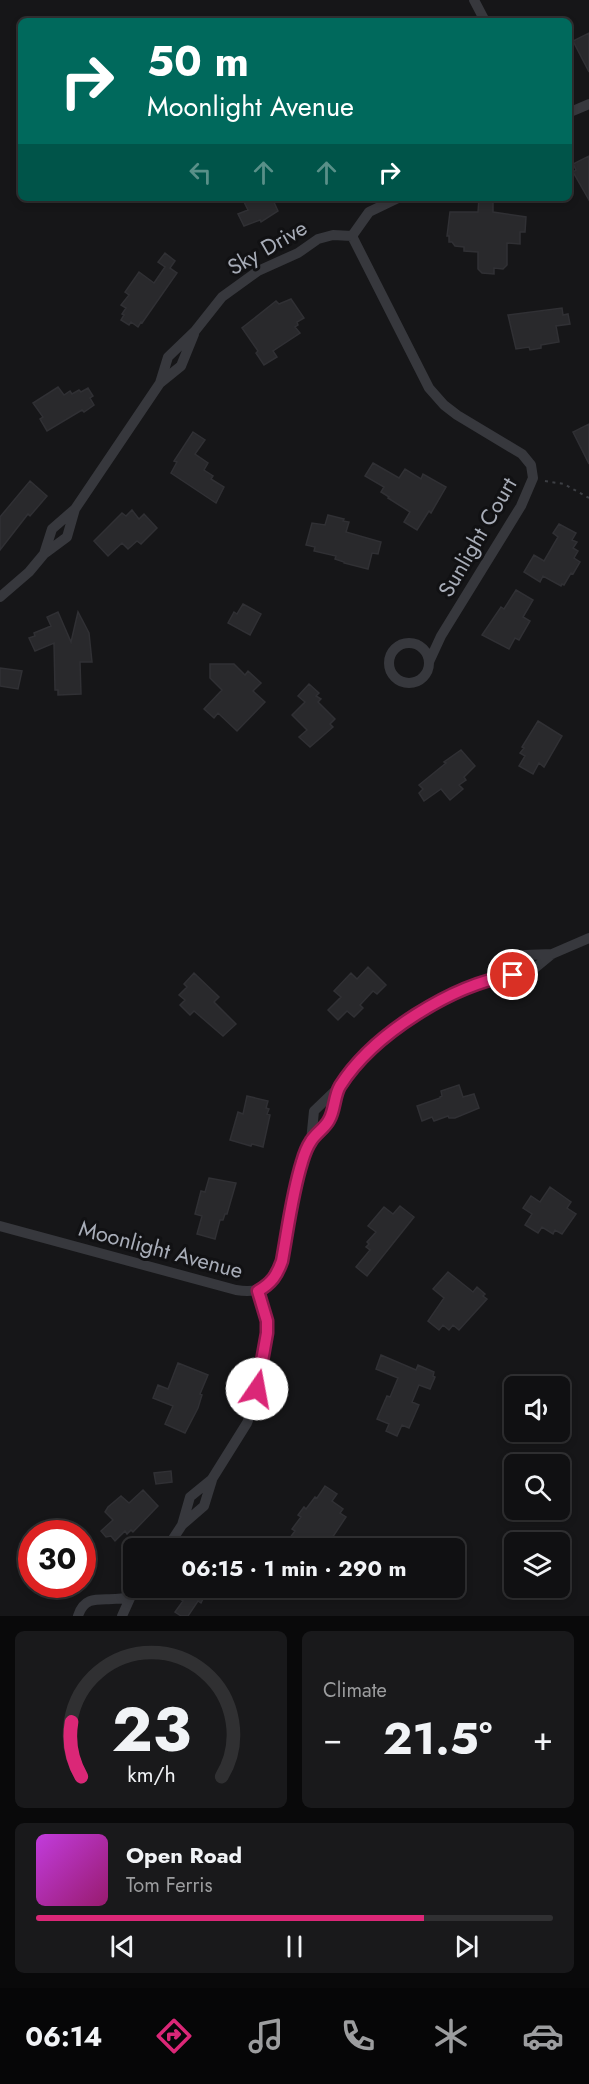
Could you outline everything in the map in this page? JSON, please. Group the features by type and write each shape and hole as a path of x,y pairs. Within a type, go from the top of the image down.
{"street":[{"path":"474,0 483,18"},
{"path":"572,111 589,104"},
{"path":"352,236 369,212 392,201"},
{"name":"Sky Drive","path":"44,554 52,529 75,509 160,383 168,357 195,331 222,297 258,271 298,254 318,239 333,235 352,236"},
{"name":"Sunlight Court","path":"352,236 429,388 444,405 457,415 522,454 531,465 533,478 521,506 441,636 427,646"},
{"name":"Sky Drive","path":"160,383 181,366 195,331"},
{"name":"Sky Drive","path":"0,597 30,572 44,554 66,537 75,509"},
{"path":"407,642 427,646 429,662 425,675 414,682 401,681 391,673 388,660 395,648 407,642"},
{"name":"Moonlight Avenue","path":"311,1141 314,1111 383,1039 405,1022 457,992 497,977 529,973 552,954 589,938"},
{"name":"Moonlight Avenue","path":"497,977 525,955 552,954"},
{"name":"Moonlight Avenue","path":"0,1226 236,1290 258,1291 277,1276 302,1161 311,1141 330,1120 339,1087"},
{"path":"182,1525 190,1497 212,1479 235,1445 255,1402 267,1333 267,1321 258,1291"},
{"path":"174,1538 182,1525 204,1506 212,1479"},
{"path":"78,1616 82,1607 93,1599 120,1601 127,1598"},
{"path":"122,1616 130,1598"}],"path":[{"path":"533,478 564,484 589,498"}],"building":[{"path":"589,33 589,72 573,41"},
{"path":"589,156 589,200 573,172 576,170 573,164"},
{"path":"244,201 273,201 278,211 261,222 260,220 244,226 238,214 248,210"},
{"path":"479,201 493,201 493,212 526,217 525,232 520,232 520,244 507,243 507,265 503,269 494,268 494,274 482,273 478,269 478,252 464,251 464,247 455,246 449,242 449,236 447,236 450,212 478,212"},
{"path":"165,253 175,261 170,268 177,273 142,323 138,327 131,322 129,325 121,320 126,308 121,305 129,295 125,292 139,272 154,283 165,267 158,262"},
{"path":"291,299 304,318 297,322 298,325 295,327 300,333 273,351 277,357 264,365 256,353 258,351 242,328 276,301 279,304"},
{"path":"562,308 563,315 568,314 570,324 556,326 559,342 541,345 541,348 530,350 529,347 516,349 508,315"},
{"path":"58,387 64,395 70,391 72,394 88,388 93,396 90,398 94,405 47,431 40,419 43,417 33,403"},
{"path":"589,424 589,464 573,432"},
{"path":"193,432 205,440 195,454 208,463 204,470 213,476 211,479 224,487 216,503 171,473 177,462 174,461"},
{"path":"373,463 399,478 405,469 421,479 423,474 446,487 431,513 429,511 417,530 404,522 410,512 381,492 384,487 365,476"},
{"path":"30,481 47,496 30,516 28,514 0,550 0,517"},
{"path":"132,510 139,519 144,514 157,528 141,544 137,541 128,549 122,543 108,556 94,541 122,513 126,516"},
{"path":"328,515 349,522 346,532 381,542 378,554 372,553 368,569 344,563 335,559 336,556 314,551 315,547 306,545 312,523 325,525"},
{"path":"559,524 576,533 572,540 577,542 573,548 578,551 574,558 580,562 573,574 571,573 561,586 543,576 540,582 524,572 534,555 544,561 558,537 553,533"},
{"path":"516,590 533,600 523,617 530,621 519,640 515,638 509,649 482,635 501,607 504,609"},
{"path":"243,604 261,614 250,635 228,623 234,612 237,614"},
{"path":"58,612 71,642 78,612 89,633 92,662 80,662 81,694 58,695 58,690 55,690 54,643 35,651 29,638 35,636 34,633 51,626 47,617"},
{"path":"210,664 234,664 245,675 248,671 261,683 253,691 265,702 237,731 218,713 214,718 204,709 222,690 210,678"},
{"path":"0,668 22,671 18,689 0,686"},
{"path":"309,684 319,693 316,696 321,699 318,702 335,719 330,724 333,727 310,747 299,737 307,730 292,715 305,702 298,696"},
{"path":"538,721 562,736 544,767 539,763 533,774 519,766 525,756 520,753"},
{"path":"461,750 475,766 464,777 466,780 459,785 463,789 450,800 441,789 424,801 419,793 423,789 419,785"},
{"path":"368,967 386,985 377,994 373,991 360,1005 363,1008 354,1017 347,1011 338,1020 328,1010 341,997 334,991 351,973 357,979"},
{"path":"194,973 219,997 214,1002 236,1024 223,1036 194,1011 190,1015 180,1005 185,1000 179,995 187,987 184,984"},
{"path":"459,1085 463,1097 474,1094 479,1108 455,1118 448,1116 434,1121 432,1117 422,1121 417,1106 440,1098 441,1091"},
{"path":"247,1096 268,1101 266,1108 269,1109 267,1114 270,1115 263,1147 230,1140 238,1112 243,1114"},
{"path":"209,1178 236,1183 227,1214 223,1220 220,1220 215,1239 197,1234 202,1216 195,1214 201,1191 205,1192"},
{"path":"550,1187 571,1202 567,1208 576,1214 562,1234 555,1230 553,1234 542,1227 538,1233 525,1225 532,1214 523,1208 531,1196 540,1202"},
{"path":"400,1206 414,1217 367,1276 356,1267 370,1250 366,1247 369,1244 367,1242 376,1232 368,1226 384,1207 393,1214"},
{"path":"448,1272 473,1292 477,1287 487,1299 459,1330 453,1325 449,1330 443,1325 439,1330 428,1321 444,1298 433,1289"},
{"path":"381,1355 416,1370 418,1365 434,1372 435,1377 430,1389 419,1385 412,1402 419,1405 409,1428 402,1425 397,1436 386,1431 389,1424 377,1419 398,1378 376,1369"},
{"path":"178,1363 208,1375 200,1394 202,1395 198,1408 185,1433 165,1424 173,1406 153,1398 158,1385 168,1389"},
{"path":"171,1471 172,1482 156,1484 154,1473"},
{"path":"325,1486 337,1494 332,1501 343,1509 340,1513 346,1517 332,1538 290,1538 295,1531 292,1529 301,1517 298,1515 315,1497 317,1498"},
{"path":"143,1490 158,1506 133,1532 131,1530 127,1534 125,1531 115,1541 111,1536 106,1537 101,1531 113,1520 105,1512 108,1507 121,1496 129,1503"},
{"path":"204,1598 201,1603 198,1601 188,1616 181,1616 175,1612 183,1601 180,1599"}],"route":[{"path":"257,1389 267,1333 267,1321 258,1291 277,1276 302,1161 311,1141 330,1120 339,1087 383,1039 405,1022 457,992 497,977 513,975"}]}
